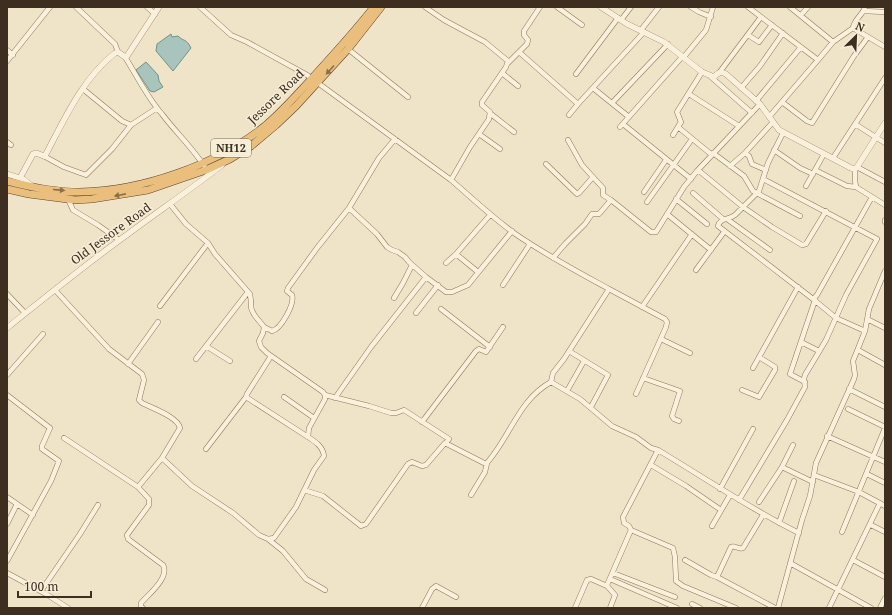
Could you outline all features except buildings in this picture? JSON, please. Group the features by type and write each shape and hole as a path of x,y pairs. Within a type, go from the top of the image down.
{"highway":[{"name":"Jessore Road","path":"208,172 254,144 296,106 374,7"},
{"name":"Jessore Road","path":"7,181 61,191 95,191 157,184 202,163 248,138 266,125 348,49 381,7"},
{"name":"NH12","path":"7,189 29,194 75,200 106,198 208,172"}],"street":[{"path":"7,61 50,7"},
{"path":"76,7 115,44 118,52 126,57 147,94 196,154 208,172"},
{"path":"147,7 155,14"},
{"path":"126,57 132,51 159,7"},
{"path":"200,7 231,35 288,64 315,81 451,180 490,215 530,244 666,321 666,327 636,394"},
{"path":"425,7 444,20 485,42 507,60 508,64"},
{"path":"514,132 491,114 482,105 482,102 508,64 528,42 524,35 524,31 540,7"},
{"path":"557,7 582,25"},
{"path":"601,7 619,19 668,44 683,58 711,77 752,113"},
{"path":"576,74 619,19 631,7"},
{"path":"569,115 642,31 659,7"},
{"path":"691,7 711,17"},
{"path":"691,179 622,126 706,30 713,7"},
{"path":"748,7 818,60"},
{"path":"790,7 833,42"},
{"path":"801,15 808,7"},
{"path":"769,117 833,42 853,28 854,23 864,9 885,11"},
{"path":"711,77 714,77 719,73 761,17"},
{"path":"748,35 759,42 772,25"},
{"path":"853,28 885,47"},
{"path":"741,88 783,33"},
{"path":"782,102 807,121 812,123 854,56 868,37"},
{"path":"612,103 668,44"},
{"path":"568,140 582,165 603,188 603,195 652,232 656,232 676,199 698,170 752,113 758,103 802,47"},
{"path":"348,49 408,97"},
{"path":"7,50 13,55"},
{"path":"42,156 46,154 62,123 95,71 118,52"},
{"path":"519,52 578,104"},
{"path":"673,135 681,122 677,112 702,72"},
{"path":"502,73 518,86"},
{"path":"719,73 726,74 758,103 783,133 885,182"},
{"path":"833,158 885,78"},
{"path":"593,88 629,117"},
{"path":"83,89 122,121 131,125"},
{"path":"689,94 739,126"},
{"path":"20,178 33,154 36,153 64,167 86,175 112,149 131,125 157,108"},
{"path":"451,180 491,114"},
{"path":"730,166 745,153 773,122"},
{"path":"856,187 854,180 856,168 885,123"},
{"path":"855,124 885,143"},
{"path":"678,127 692,139 744,176 753,191 800,216"},
{"path":"783,133 774,150 758,193 732,217 725,219 719,223 718,226 814,299 836,318 865,332"},
{"path":"479,134 500,149"},
{"path":"170,204 186,224 208,243 214,254 248,292 252,302 251,308 255,316 264,327 272,331 278,328 293,303 292,295 287,290 288,288 316,248 349,208 379,158 395,139"},
{"path":"647,202 692,139"},
{"path":"774,150 786,160 847,186 856,187 885,205"},
{"path":"745,153 752,164 766,170"},
{"path":"806,186 824,154"},
{"path":"644,192 666,160"},
{"path":"546,164 577,194 593,177"},
{"path":"698,170 743,207 772,227 804,245 826,211"},
{"name":"Old Jessore Road","path":"7,328 119,240 170,204 208,172"},
{"path":"7,174 20,178 33,187"},
{"path":"739,500 805,387 805,374 819,351 846,295 877,239 763,178"},
{"path":"693,193 725,219 770,250"},
{"path":"805,382 790,374 814,299 872,197"},
{"path":"68,199 73,210 119,240"},
{"path":"676,199 707,224"},
{"path":"553,258 585,224 592,214 599,214 611,200"},
{"path":"349,208 377,234 387,246 405,257 426,277 446,292 452,292 468,285 512,231"},
{"path":"667,214 711,250"},
{"path":"446,263 456,254 490,215"},
{"path":"696,270 724,232"},
{"path":"642,307 692,234"},
{"path":"160,306 208,243"},
{"path":"503,285 530,244"},
{"path":"456,254 478,272"},
{"path":"394,298 412,265"},
{"path":"685,560 776,608 799,533 813,482 816,463 854,379 855,375 852,362 865,332 872,301 885,271"},
{"path":"335,398 371,347 426,277"},
{"path":"416,313 438,285"},
{"path":"753,368 798,287"},
{"path":"551,382 553,373 569,351 608,289"},
{"path":"55,290 109,349 142,374 144,380 139,400 172,418 179,425 180,428 162,458 138,487"},
{"path":"196,359 248,292"},
{"path":"7,294 25,314"},
{"path":"441,310 490,346"},
{"path":"867,319 885,328"},
{"path":"128,364 158,322"},
{"path":"264,327 259,344 270,356 323,392 325,395 391,413 404,410 449,439 426,465 422,466 412,462 408,464 364,526 359,525 323,496 304,490"},
{"path":"422,422 476,351 479,349 484,352 503,327"},
{"path":"7,375 43,334"},
{"path":"661,338 690,353"},
{"path":"801,342 819,351"},
{"path":"206,346 230,362"},
{"path":"858,350 885,364"},
{"path":"569,351 608,375 591,407"},
{"path":"206,449 246,397 270,356"},
{"path":"742,390 759,397 775,370 775,367 759,357"},
{"path":"567,391 584,361"},
{"path":"643,378 680,391 672,416 678,421"},
{"path":"551,382 591,407 612,426 636,437 651,448 658,450 687,467 730,495 799,533"},
{"path":"471,495 485,472 487,463 527,402 542,386 551,382"},
{"path":"849,389 885,407"},
{"path":"7,395 50,428 42,449 59,461 51,481 7,561"},
{"path":"308,437 309,428 325,399 325,395"},
{"path":"246,397 316,441 323,450 324,456 314,470 296,507 274,538 268,540"},
{"path":"284,397 314,418"},
{"path":"842,532 885,428 848,409"},
{"path":"720,489 753,429"},
{"path":"827,436 885,462"},
{"path":"64,438 138,487 149,499 149,505 129,532 128,539 163,565 165,570 163,578 141,603 143,608"},
{"path":"446,443 482,463 487,463"},
{"path":"759,502 782,467 793,445"},
{"path":"658,450 623,517 624,522 629,526 630,530 673,548 676,581 683,586 736,608"},
{"path":"162,458 192,486 233,513 283,551 306,579 325,590"},
{"path":"651,465 686,486 721,510"},
{"path":"782,467 813,482"},
{"path":"867,474 885,483"},
{"path":"814,475 859,492 883,504 829,608"},
{"path":"779,523 794,482"},
{"path":"712,526 730,495"},
{"path":"7,497 33,515"},
{"path":"7,524 17,504"},
{"path":"41,591 98,505"},
{"path":"717,577 732,546 740,549 743,548 763,514"},
{"path":"871,525 885,532"},
{"path":"607,586 630,530"},
{"path":"853,560 885,577"},
{"path":"790,563 871,608"},
{"path":"7,573 41,591 68,608"},
{"path":"613,573 675,597"},
{"path":"575,608 587,580 591,579 607,586 615,595 610,608"},
{"path":"610,579 677,608"},
{"path":"422,608 432,589 436,586 456,597"},
{"path":"880,608 885,598"},
{"path":"692,604 700,608"}],"water":[{"path":"171,34 172,37 178,36 186,41 191,48 173,71 156,51 157,44"},
{"path":"146,62 158,75 159,81 163,87 154,92 150,91 136,70"}]}
